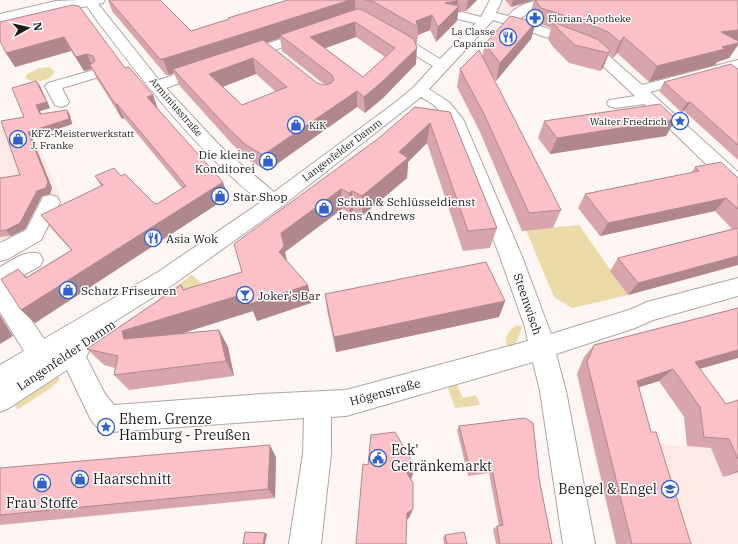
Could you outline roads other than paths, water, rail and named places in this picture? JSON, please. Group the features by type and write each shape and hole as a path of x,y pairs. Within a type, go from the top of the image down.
{"street":[{"name":"Langenfelder Damm","path":"0,399 69,347 126,313 166,278 274,202 442,65 464,44 486,18 496,0"},
{"path":"512,20 516,14 542,0"},
{"path":"0,18 56,5 85,2"},
{"path":"0,26 60,12 85,2"},
{"name":"Arminiusstraße","path":"85,2 117,37 156,86 192,127 252,186 274,202"},
{"path":"462,16 512,20 597,52 738,183"},
{"path":"377,27 430,60 442,65"},
{"path":"232,60 273,52 320,30"},
{"path":"102,41 117,37"},
{"path":"119,66 136,61"},
{"path":"614,96 640,92 737,64"},
{"path":"156,86 218,65"},
{"path":"61,102 53,86 94,74"},
{"name":"Steenwisch","path":"402,98 432,97 443,104 455,119 512,258 531,308 543,348 553,392 579,544"},
{"path":"0,253 34,235 50,202"},
{"path":"0,278 32,260"},
{"name":"Högenstraße","path":"69,347 98,407 106,417 123,419 262,407 317,405 359,400 543,348 634,318 647,312 738,287"},
{"path":"0,293 41,354"},
{"name":"Langenfelder Damm","path":"0,379 41,354 69,347"},
{"path":"305,544 317,454 317,405"}],"place":[{"name":"Florian-Apotheke","path":"535,18"},
{"name":"La Classe Capanna","path":"508,37"},
{"name":"Walter Friedrich","path":"680,121"},
{"name":"KiK","path":"296,125"},
{"name":"KFZ-Meisterwerkstatt J. Franke","path":"18,139"},
{"name":"Die kleine Konditorei","path":"268,161"},
{"name":"Star Shop","path":"220,196"},
{"name":"Schuh & Schlüsseldienst Jens Andrews","path":"324,208"},
{"name":"Asia Wok","path":"153,238"},
{"name":"Schatz Friseuren","path":"68,290"},
{"name":"Joker's Bar","path":"245,295"},
{"name":"Ehem. Grenze Hamburg - Preußen","path":"106,427"},
{"name":"Eck' Getränkemarkt","path":"378,458"},
{"name":"Haarschnitt","path":"80,479"},
{"name":"Frau Stoffe","path":"42,483"},
{"name":"Bengel & Engel","path":"670,489"}]}
